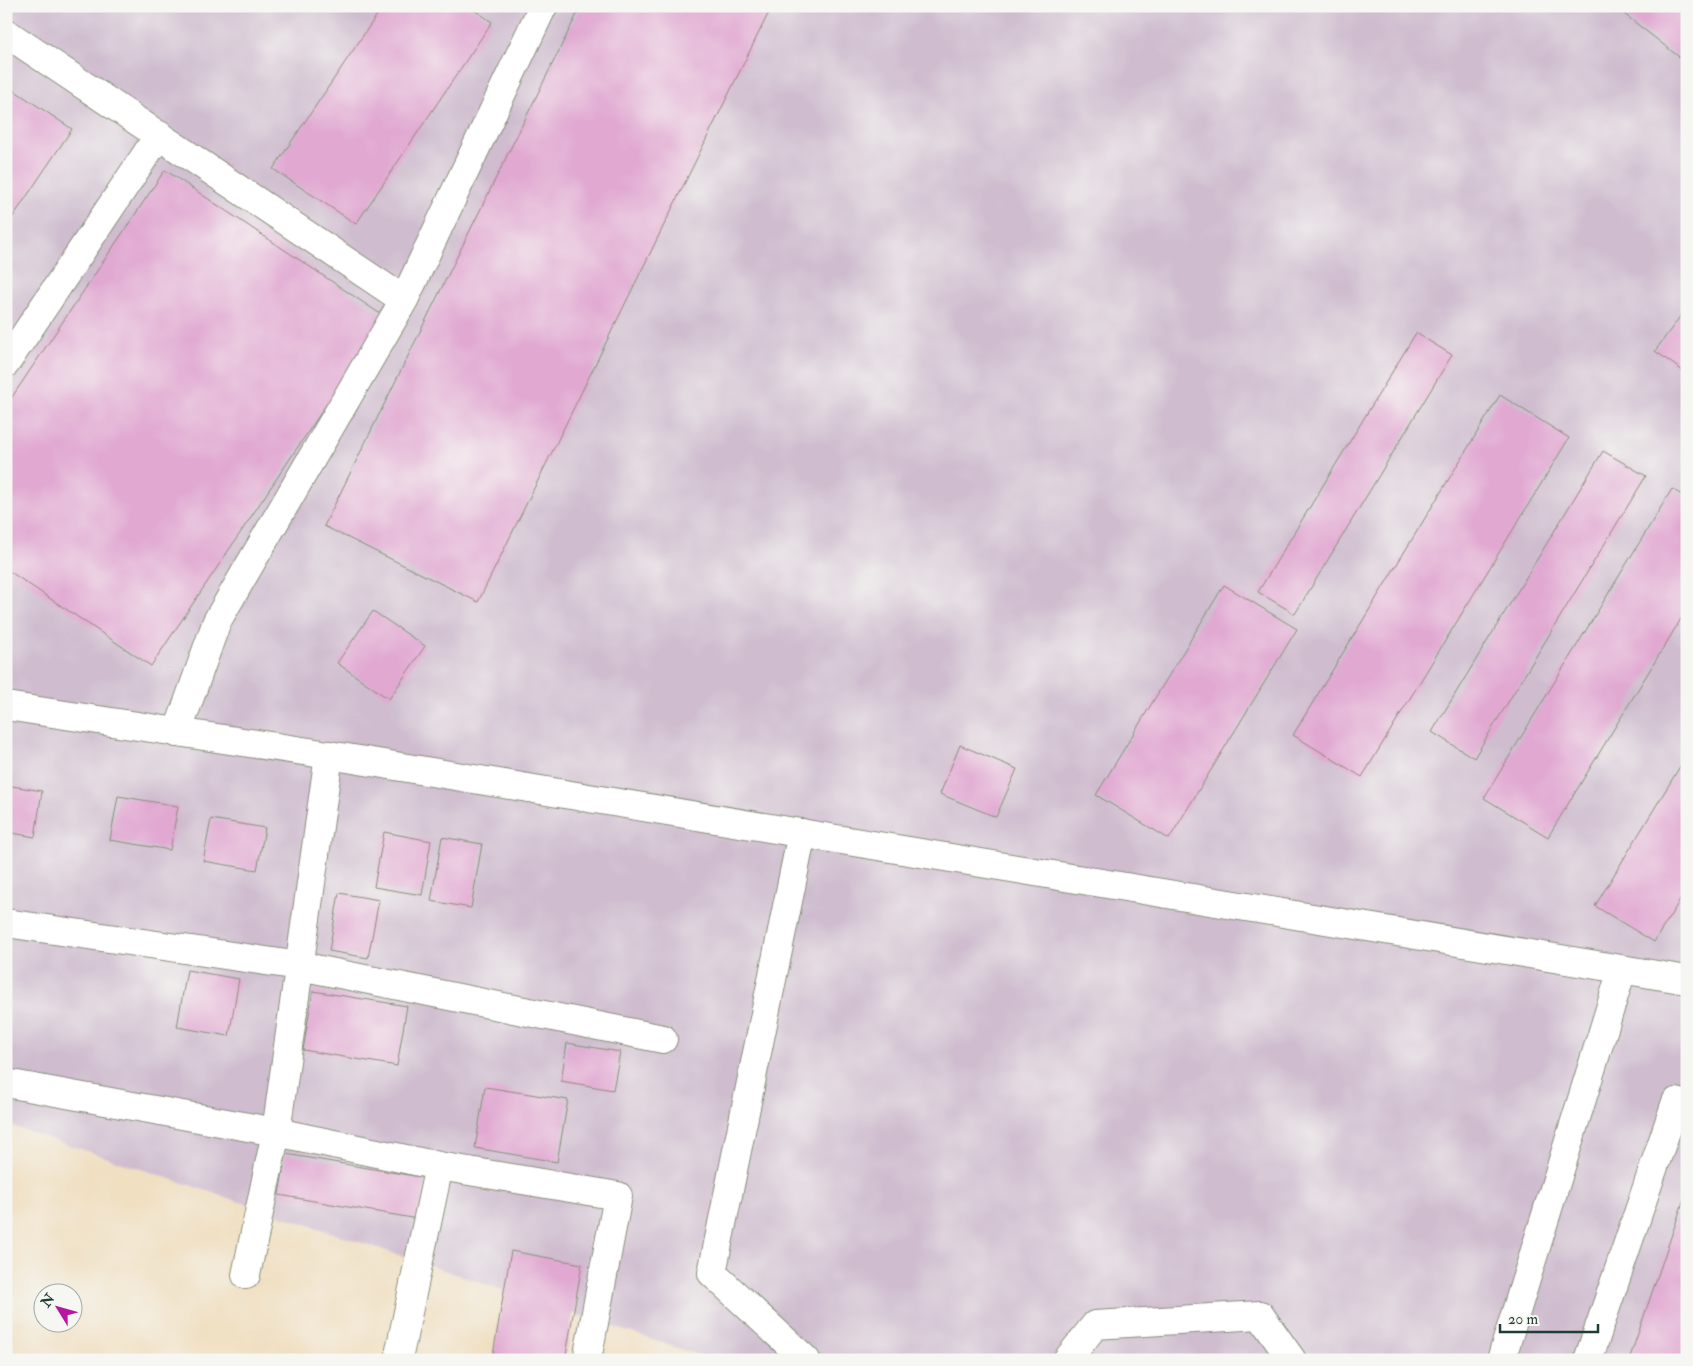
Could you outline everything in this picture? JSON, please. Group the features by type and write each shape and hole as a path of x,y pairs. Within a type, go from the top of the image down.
{"street":[{"path":"178,733 217,621 404,300 543,6"},
{"path":"6,33 404,300"},
{"path":"6,363 159,135"},
{"path":"6,706 329,755 1687,980"},
{"path":"246,1275 276,1132 329,755"},
{"path":"802,833 712,1273 806,1360"},
{"path":"6,923 300,966 663,1039"},
{"path":"1501,1360 1622,970"},
{"path":"6,1082 276,1132 439,1166 618,1196 587,1360"},
{"path":"1588,1360 1676,1102 1687,1105"},
{"path":"400,1350 439,1166"},
{"path":"1066,1360 1095,1324 1260,1315 1292,1360"}],"shaded area":[{"path":"6,6 1687,6 1687,1360 713,1360 6,1124"}],"building":[{"path":"383,6 468,6 492,22 356,224 273,169"},
{"path":"581,6 772,6 478,602 324,526"},
{"path":"1614,6 1687,6 1687,63"},
{"path":"6,85 72,129 6,227"},
{"path":"165,170 385,317 151,666 6,569 6,406"},
{"path":"1687,307 1687,374 1655,351"},
{"path":"1416,333 1452,355 1295,614 1258,592"},
{"path":"1500,395 1569,438 1362,777 1293,735"},
{"path":"1603,451 1646,476 1474,758 1432,732"},
{"path":"1672,489 1687,498 1687,609 1548,837 1484,798"},
{"path":"1224,585 1297,629 1169,839 1096,795"},
{"path":"373,611 425,646 389,699 337,663"},
{"path":"960,745 1017,769 996,817 940,794"},
{"path":"1687,755 1687,889 1654,942 1595,906"},
{"path":"6,785 42,791 35,837 6,832"},
{"path":"118,796 178,806 170,850 110,840"},
{"path":"211,819 265,828 257,870 203,861"},
{"path":"384,832 431,841 422,895 374,887"},
{"path":"442,837 482,844 471,908 431,901"},
{"path":"339,893 379,900 368,958 329,951"},
{"path":"187,970 239,979 229,1036 177,1027"},
{"path":"313,991 407,1006 397,1066 303,1050"},
{"path":"567,1043 620,1052 613,1090 561,1081"},
{"path":"485,1087 568,1100 557,1162 475,1148"},
{"path":"286,1154 426,1178 418,1219 279,1195"},
{"path":"1686,1193 1687,1360 1629,1360"},
{"path":"511,1251 582,1264 565,1360 492,1360"}]}
